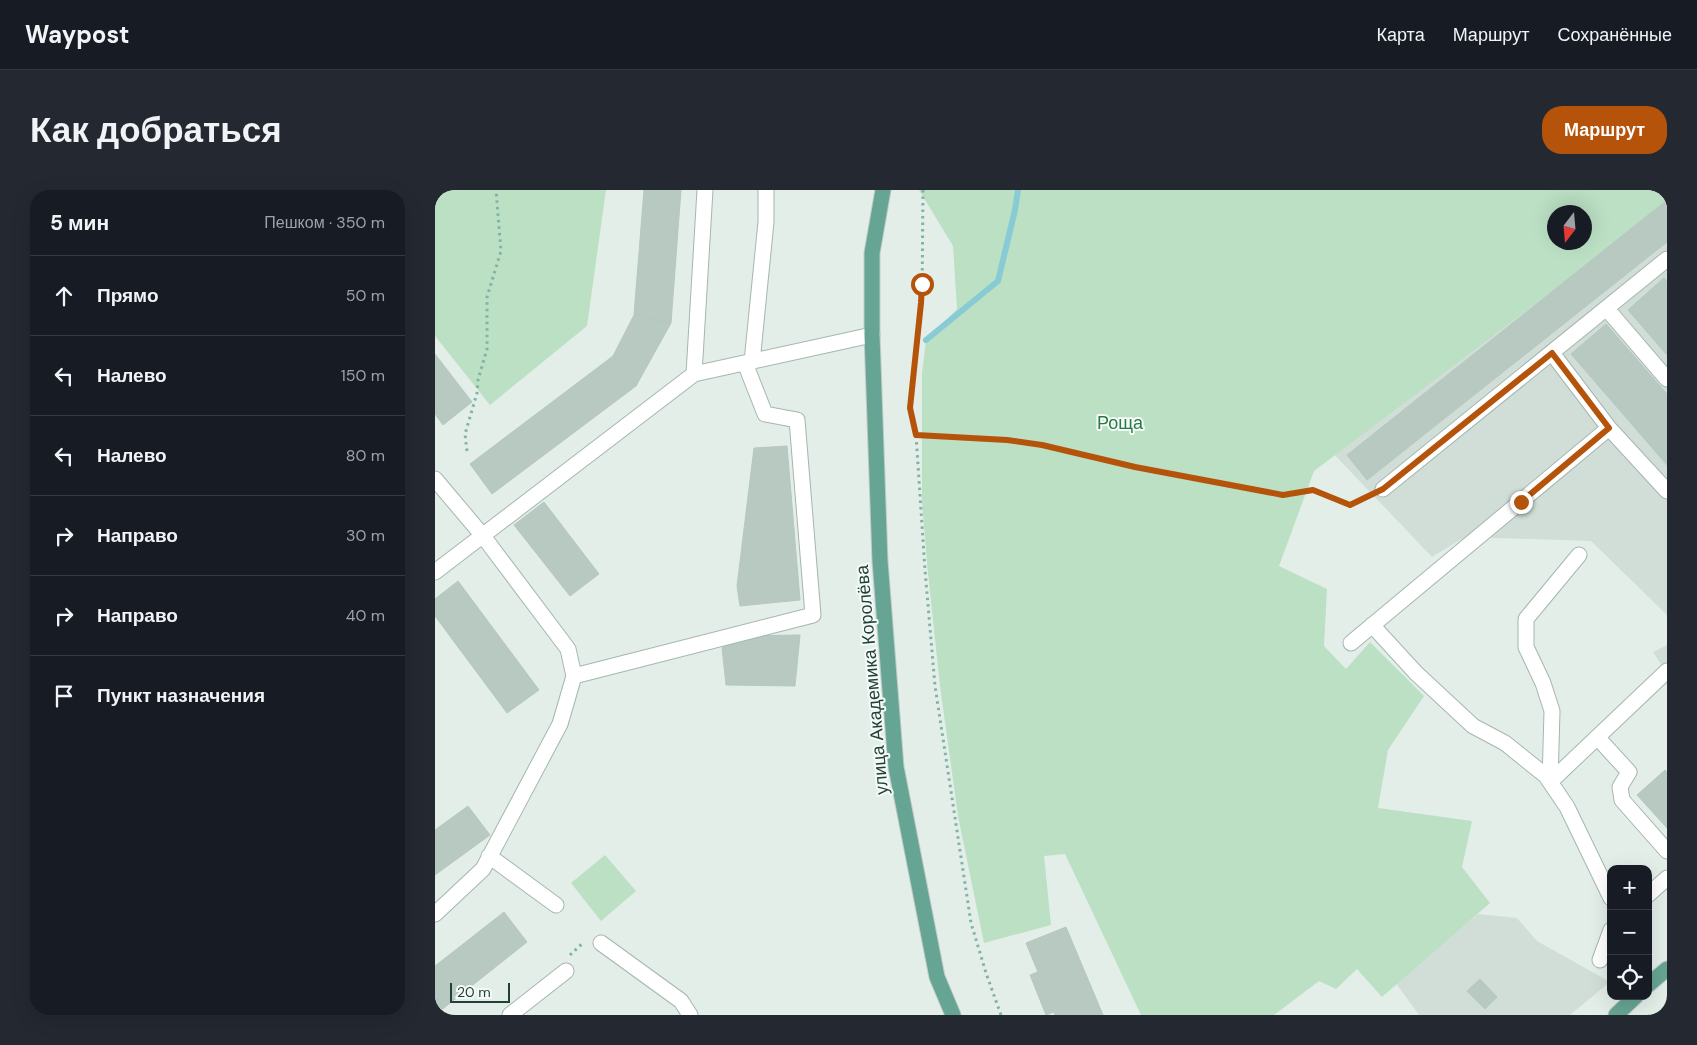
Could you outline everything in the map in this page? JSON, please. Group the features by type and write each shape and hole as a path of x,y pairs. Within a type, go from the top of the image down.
{"main road":[{"name":"улица Академика Королёва","path":"883,190 872,253 872,335 880,561 896,767 937,977 953,1015"},
{"path":"1652,982 1667,969"},
{"path":"1616,1015 1631,1000"}],"street":[{"path":"694,374 705,190"},
{"path":"574,676 813,615 797,420 765,414 749,362 765,222 766,190"},
{"path":"1383,489 1667,259"},
{"path":"1607,309 1667,380"},
{"path":"435,572 694,374 872,335"},
{"path":"1552,353 1609,428 1667,491"},
{"path":"1351,643 1609,428"},
{"path":"435,479 483,536 568,649 574,676 560,724 483,869 435,914"},
{"path":"1550,782 1551,711 1543,683 1526,647 1526,619 1579,555"},
{"path":"1372,626 1416,673 1473,726 1505,743 1546,776 1567,807 1607,890"},
{"path":"1550,782 1667,670"},
{"path":"1597,737 1629,772 1620,787 1622,800 1667,851"},
{"path":"489,856 556,905"},
{"path":"1652,891 1667,878"},
{"path":"1600,960 1607,941"},
{"path":"601,943 681,1001 690,1015"},
{"path":"510,1015 567,971"}],"path":[{"path":"467,451 465,434 487,349 487,298 501,251 496,190"},
{"path":"923,190 921,303 910,408 916,435 935,686 971,922 1001,1015"},
{"path":"916,435 1007,440 1042,445 1135,467 1283,495 1313,490 1350,505 1383,489"}],"shaded area":[{"path":"1667,193 1667,615 1591,541 1465,537 1432,557 1328,448"},
{"path":"1667,645 1667,673 1653,652"},
{"path":"1478,914 1517,918 1537,941 1607,980 1607,984 1570,1015 1419,1015 1395,982"}],"green space":[{"path":"435,190 606,190 587,326 490,405 435,336"},
{"name":"Роща","path":"919,190 1667,190 1667,200 1559,286 1314,471 1279,566 1327,589 1324,646 1346,669 1370,642 1424,696 1388,750 1378,808 1472,821 1462,867 1490,903 1382,997 1357,969 1336,989 1319,981 1274,1015 1141,1015 1065,854 1044,856 1051,925 984,943 958,816 940,686 922,501 922,373 926,341 957,309 953,246"},
{"path":"605,855 636,891 601,921 571,883"}],"building":[{"path":"644,190 681,190 671,323 634,315"},
{"path":"1667,200 1667,242 1367,480 1347,455"},
{"path":"1664,278 1667,282 1667,355 1628,310"},
{"path":"634,315 671,323 636,386 613,356"},
{"path":"1606,324 1667,394 1667,465 1571,354"},
{"path":"435,354 472,402 443,425 435,414"},
{"path":"613,356 636,386 492,494 470,464"},
{"path":"787,446 800,600 740,606 737,586 754,448"},
{"path":"544,502 599,574 570,596 514,525"},
{"path":"458,581 539,690 507,713 435,616 435,599"},
{"path":"800,635 795,686 726,685 722,648 736,636"},
{"path":"1665,770 1667,772 1667,828 1637,795"},
{"path":"468,806 490,835 435,875 435,830"},
{"path":"504,912 527,942 435,1015 435,966"},
{"path":"1066,927 1103,1015 1055,1015 1054,1012 1046,1015 1030,975 1038,972 1026,943"},
{"path":"1480,979 1497,997 1485,1009 1467,991"}],"waterway":[{"path":"926,340 998,281 1018,190"}],"route":[{"path":"922,284 910,408 916,435 1007,440 1042,445 1135,467 1283,495 1313,490 1350,505 1383,489 1552,353 1609,428 1521,502"}]}
